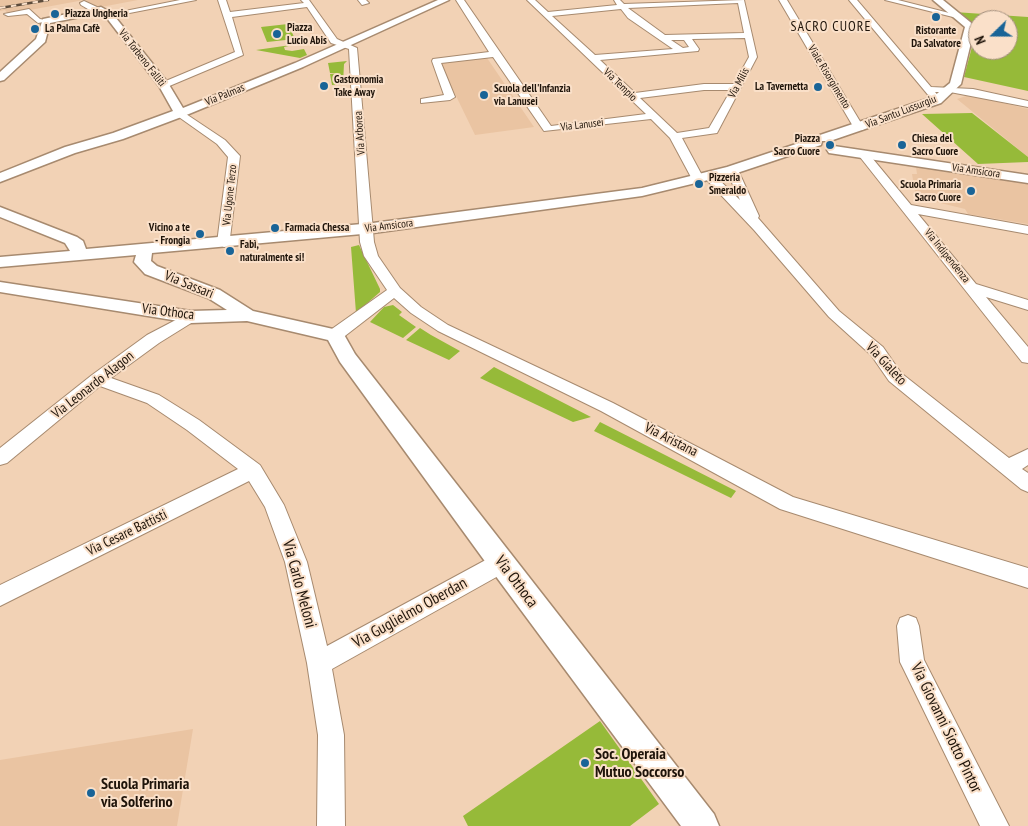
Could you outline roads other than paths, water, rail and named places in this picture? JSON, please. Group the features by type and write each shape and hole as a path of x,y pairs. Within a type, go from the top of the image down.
{"street":[{"path":"109,16 192,0"},
{"path":"164,85 240,54 222,0"},
{"path":"264,0 269,10"},
{"name":"Via Palmas","path":"0,178 70,150 118,136 180,113 299,65 342,44 445,0"},
{"name":"Via Lanusei","path":"460,0 494,54 548,129 653,116"},
{"name":"Via Tempio","path":"531,0 675,136 703,177"},
{"name":"Viale Risorgimento","path":"783,0 859,128"},
{"path":"853,0 937,100"},
{"path":"889,0 957,16"},
{"name":"Via Santu Lussurgiu","path":"831,145 859,128 937,100 955,84 970,26 937,0"},
{"path":"546,14 620,4 707,1"},
{"name":"Via Milis","path":"675,136 713,131 753,57 741,1 707,1"},
{"path":"84,3 96,10"},
{"path":"227,15 307,3"},
{"name":"Via Arborea","path":"307,3 327,34 335,42 353,48 366,215 365,229"},
{"path":"620,4 680,50"},
{"path":"8,14 29,11 34,19 46,21 96,10"},
{"name":"Via Torbeno Falliti","path":"96,10 109,16 164,85 180,113"},
{"path":"0,78 41,40 46,21"},
{"path":"663,38 747,35"},
{"path":"592,58 696,49 686,37"},
{"path":"424,101 450,97 436,61 494,54"},
{"path":"704,87 730,101"},
{"path":"632,96 704,87 738,87"},
{"path":"929,90 950,89 1028,104"},
{"name":"Via Ugone Terzo","path":"180,113 221,142 234,156 224,243"},
{"name":"Via Amsicora","path":"0,262 224,243 464,218 642,192 732,170 788,152 831,145 864,155 1028,179"},
{"name":"Via Indipendenza","path":"864,155 1028,358"},
{"name":"Via Gialeto","path":"732,170 759,227"},
{"name":"Via Gialeto","path":"703,177 759,227 834,314 877,351 895,377 1028,484"},
{"path":"908,208 1028,230"},
{"path":"0,212 23,223 71,240 77,244 80,256"},
{"name":"Via Aristana","path":"365,229 371,256 395,291 416,310 443,328 615,412 787,503 1028,578"},
{"name":"Via Sassari","path":"145,250 142,262 151,270 214,294 247,315"},
{"name":"Via Othoca","path":"0,287 191,317 247,315 335,335 347,356 501,563 702,826"},
{"path":"971,287 1028,305"},
{"path":"335,335 395,291"},
{"name":"Via Leonardo Alagon","path":"0,458 98,379 153,340 191,317"},
{"name":"Via Carlo Meloni","path":"98,379 153,400 193,425 253,470 274,505 296,562 319,663 331,735 331,826"},
{"path":"1008,468 1028,456"},
{"name":"Via Cesare Battisti","path":"0,596 253,470"},
{"name":"Via Guglielmo Oberdan","path":"319,663 501,563"},
{"name":"Via Giovanni Siotto Pintor","path":"908,626 912,662 995,826"}],"railway":[{"path":"0,8 48,0"}],"place":[{"name":"Piazza Ungheria","path":"55,14"},
{"name":"Ristorante Da Salvatore","path":"936,17"},
{"name":"La Palma Cafè","path":"35,29"},
{"name":"Piazza Lucio Abis","path":"277,34"},
{"name":"Gastronomia Take Away","path":"324,86"},
{"name":"La Tavernetta","path":"818,87"},
{"name":"Scuola dell'Infanzia via Lanusei","path":"484,95"},
{"name":"Piazza Sacro Cuore","path":"830,145"},
{"name":"Chiesa del Sacro Cuore","path":"902,145"},
{"name":"Pizzeria Smeraldo","path":"699,184"},
{"name":"Scuola Primaria Sacro Cuore","path":"971,191"},
{"name":"Farmacia Chessa","path":"275,228"},
{"name":"Vicino a te - Frongia","path":"200,234"},
{"name":"Fabì, naturalmente si!","path":"230,251"},
{"name":"Soc. Operaia Mutuo Soccorso","path":"585,763"},
{"name":"Scuola Primaria via Solferino","path":"91,793"}],"district":[{"name":"SACRO CUORE","path":"831,27"}]}
